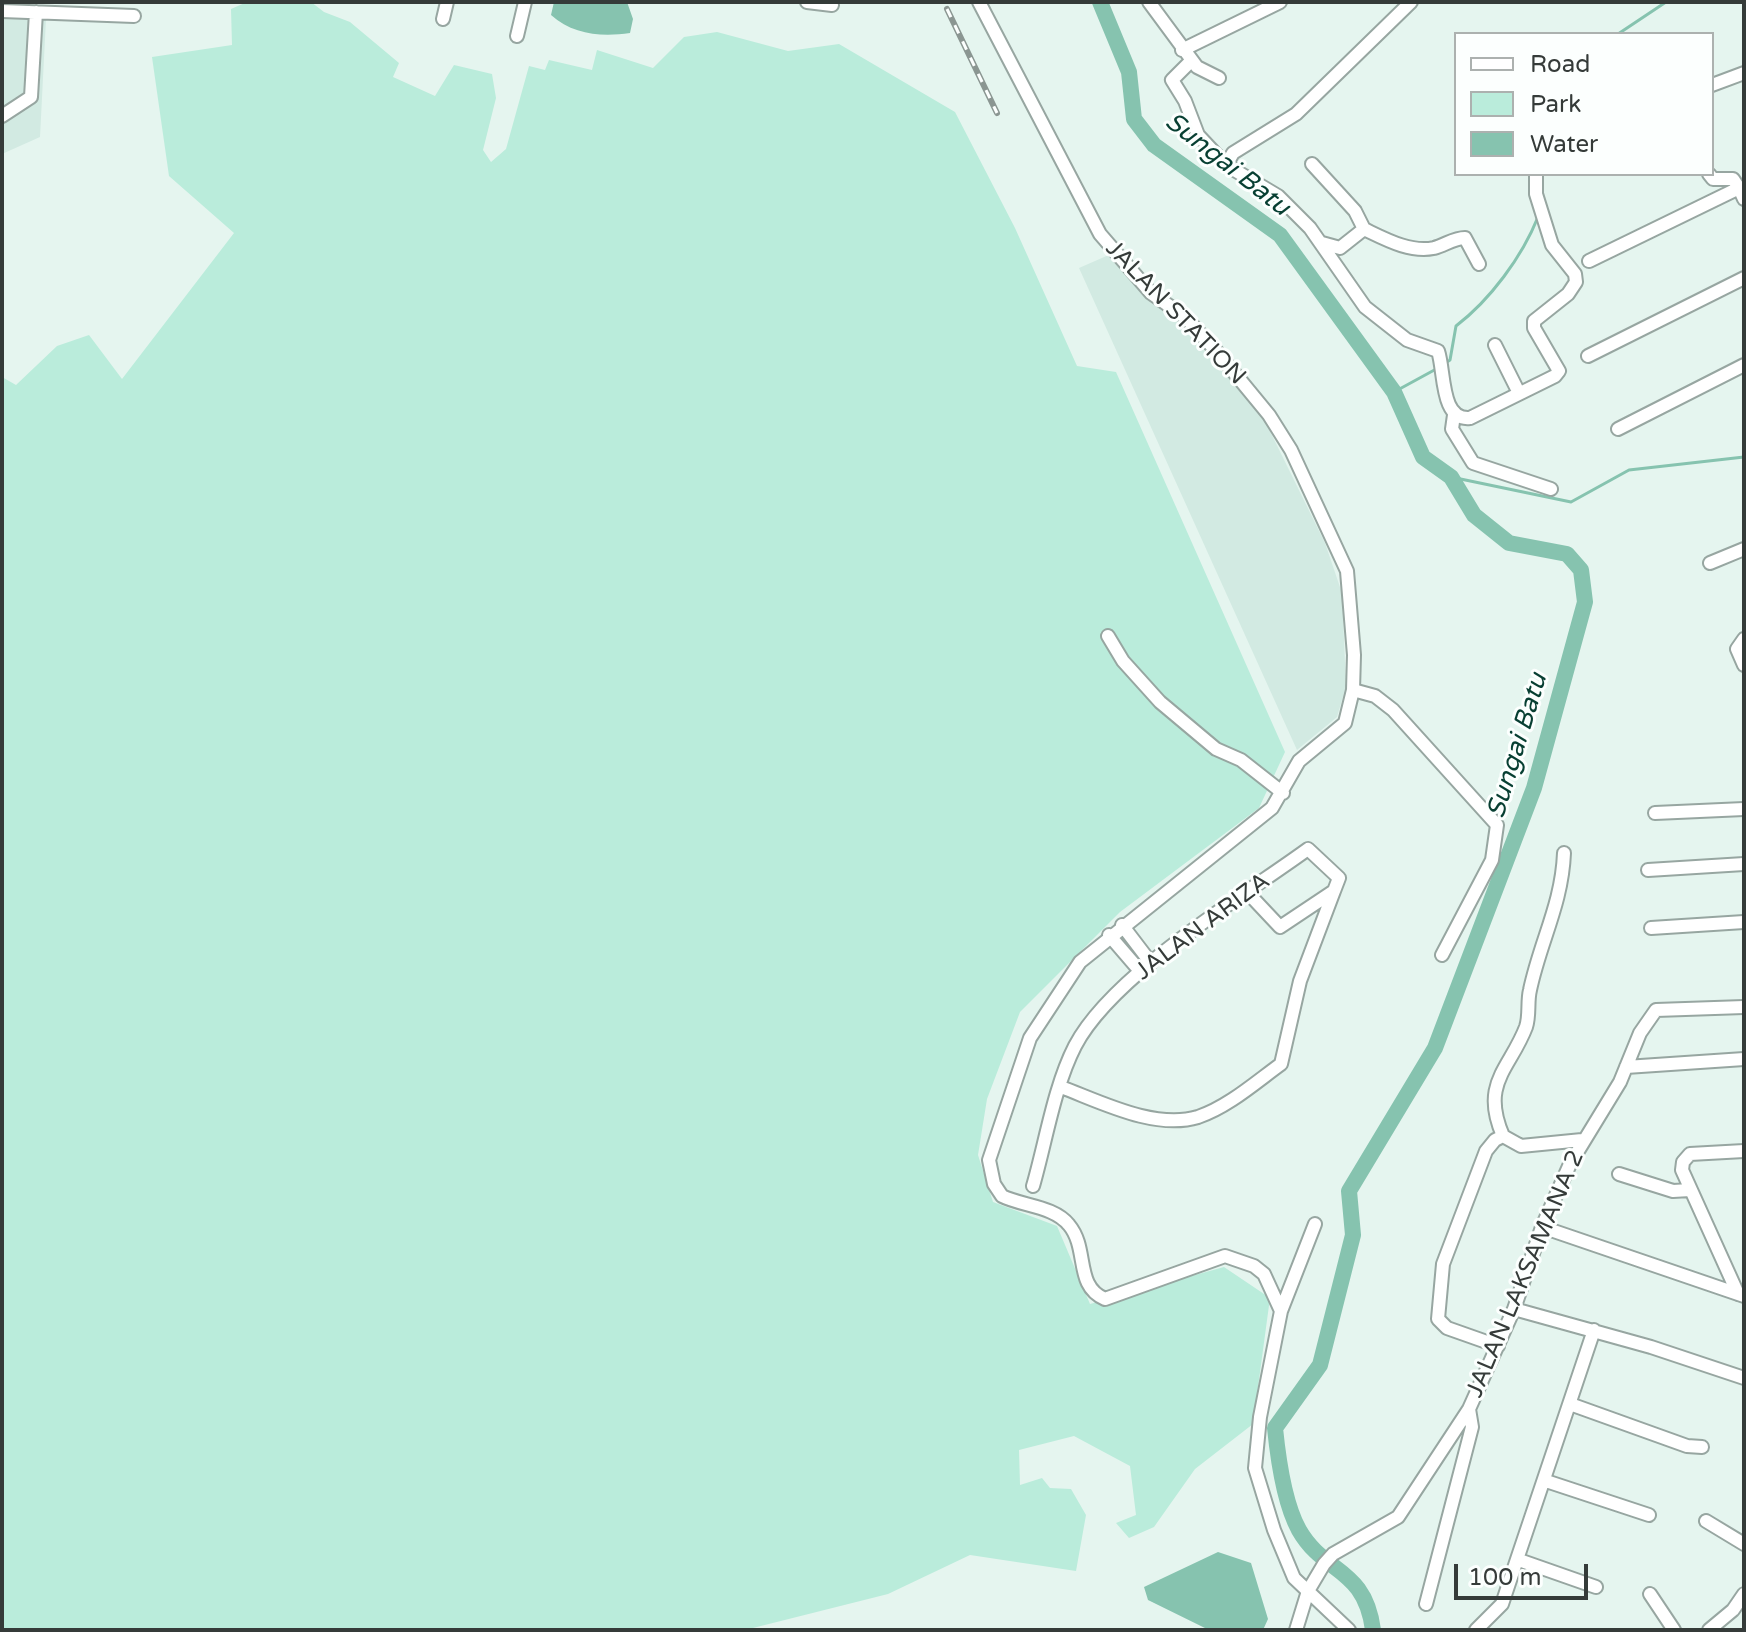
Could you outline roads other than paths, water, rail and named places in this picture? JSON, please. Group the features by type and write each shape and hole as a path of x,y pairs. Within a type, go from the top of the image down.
{"street":[{"path":"443,19 447,2"},
{"path":"517,36 525,2"},
{"path":"807,2 832,5"},
{"name":"JALAN STATION","path":"979,2 1100,234 1151,293 1185,317 1218,353 1269,415 1291,450 1347,571 1353,690 1345,723 1299,761 1283,793 1238,837 1109,935 1080,962 1030,1038 989,1160 994,1184 1002,1196 1061,1217 1071,1226 1079,1243 1086,1280 1092,1293 1105,1299 1225,1256 1254,1266 1264,1274 1281,1311"},
{"path":"1149,2 1186,55 1219,78"},
{"path":"1244,2 1252,15"},
{"path":"1280,2 1252,15 1186,55 1173,82 1185,101 1198,135 1226,165 1278,196 1322,243 1365,307 1396,334 1440,354 1454,415 1452,429 1473,463 1551,489"},
{"path":"1226,165 1233,153 1296,114 1411,2"},
{"path":"2,11 134,16"},
{"path":"2,116 31,97 36,12"},
{"path":"1714,84 1744,73"},
{"path":"1312,164 1355,211 1364,229 1412,248 1426,249 1465,238 1479,264"},
{"path":"1454,415 1470,418 1555,376 1559,371 1534,328 1536,317 1568,294 1576,282 1575,274 1552,245 1536,194 1536,176"},
{"path":"1589,261 1742,194 1733,179 1713,179 1711,176"},
{"path":"1322,243 1340,248 1364,229"},
{"path":"1588,356 1744,278"},
{"path":"1495,345 1519,393"},
{"path":"1618,429 1744,365"},
{"path":"1710,563 1744,549"},
{"path":"1108,636 1123,661 1160,702 1216,749 1241,760 1283,793"},
{"path":"1741,642 1744,665"},
{"path":"1353,690 1375,696 1393,710 1497,825 1492,860 1442,955"},
{"path":"1655,813 1744,809"},
{"name":"JALAN ARIZA","path":"1033,1186 1076,1044 1145,967 1308,849 1339,878 1334,891"},
{"path":"1564,853 1551,928 1529,993 1526,1026 1498,1079 1496,1112 1503,1136 1521,1146 1582,1140"},
{"path":"1648,870 1744,864"},
{"path":"1248,893 1280,927 1334,891"},
{"path":"1061,1087 1132,1112 1163,1120 1184,1120 1202,1116 1281,1064 1300,981 1334,891"},
{"path":"1651,928 1744,922"},
{"path":"1122,925 1145,967"},
{"path":"1109,935 1145,967"},
{"name":"JALAN LAKSAMANA 2","path":"1296,1630 1308,1591 1333,1554 1398,1517 1469,1409 1514,1309 1542,1227 1582,1140 1626,1067 1640,1033 1656,1010 1744,1007"},
{"path":"1626,1067 1744,1059"},
{"path":"1498,1346 1447,1328 1438,1319 1438,1313 1447,1252 1486,1151 1503,1136"},
{"path":"1741,1295 1682,1170 1683,1162 1690,1154 1744,1151"},
{"path":"1619,1174 1673,1191 1690,1190"},
{"path":"1315,1224 1281,1311 1260,1417 1255,1468 1294,1578 1349,1630"},
{"path":"1542,1227 1741,1295"},
{"path":"1514,1309 1594,1330 1744,1378"},
{"path":"1476,1630 1502,1604 1546,1481 1594,1330"},
{"path":"1570,1404 1687,1446 1702,1447"},
{"path":"1426,1604 1472,1427 1469,1409"},
{"path":"1546,1481 1649,1515"},
{"path":"1706,1521 1744,1544"},
{"path":"1519,1560 1596,1587"},
{"path":"1650,1594 1674,1630"},
{"path":"1709,1630 1733,1610 1744,1594"}],"water":[{"path":"554,2 627,2 633,19 630,33 609,35 578,31 551,15"},
{"path":"1218,1552 1251,1563 1268,1619 1263,1630 1209,1630 1148,1600 1144,1587"}],"waterway":[{"name":"Sungai Batu","path":"1100,2 1129,72 1134,119 1154,145 1280,235 1394,392 1423,457 1451,477 1474,515 1509,543 1567,554 1581,570 1585,602 1534,788 1435,1048 1349,1191 1353,1235 1320,1365 1275,1428 1286,1494 1299,1530 1309,1544 1353,1582 1362,1594 1373,1630"},
{"path":"1621,32 1666,2"},
{"path":"1444,364 1450,360 1456,326 1481,304 1504,277 1538,217"},
{"path":"1394,392 1438,368"},
{"path":"1451,477 1571,502 1629,470 1744,457"}],"railway":[{"path":"947,9 997,113"}]}
